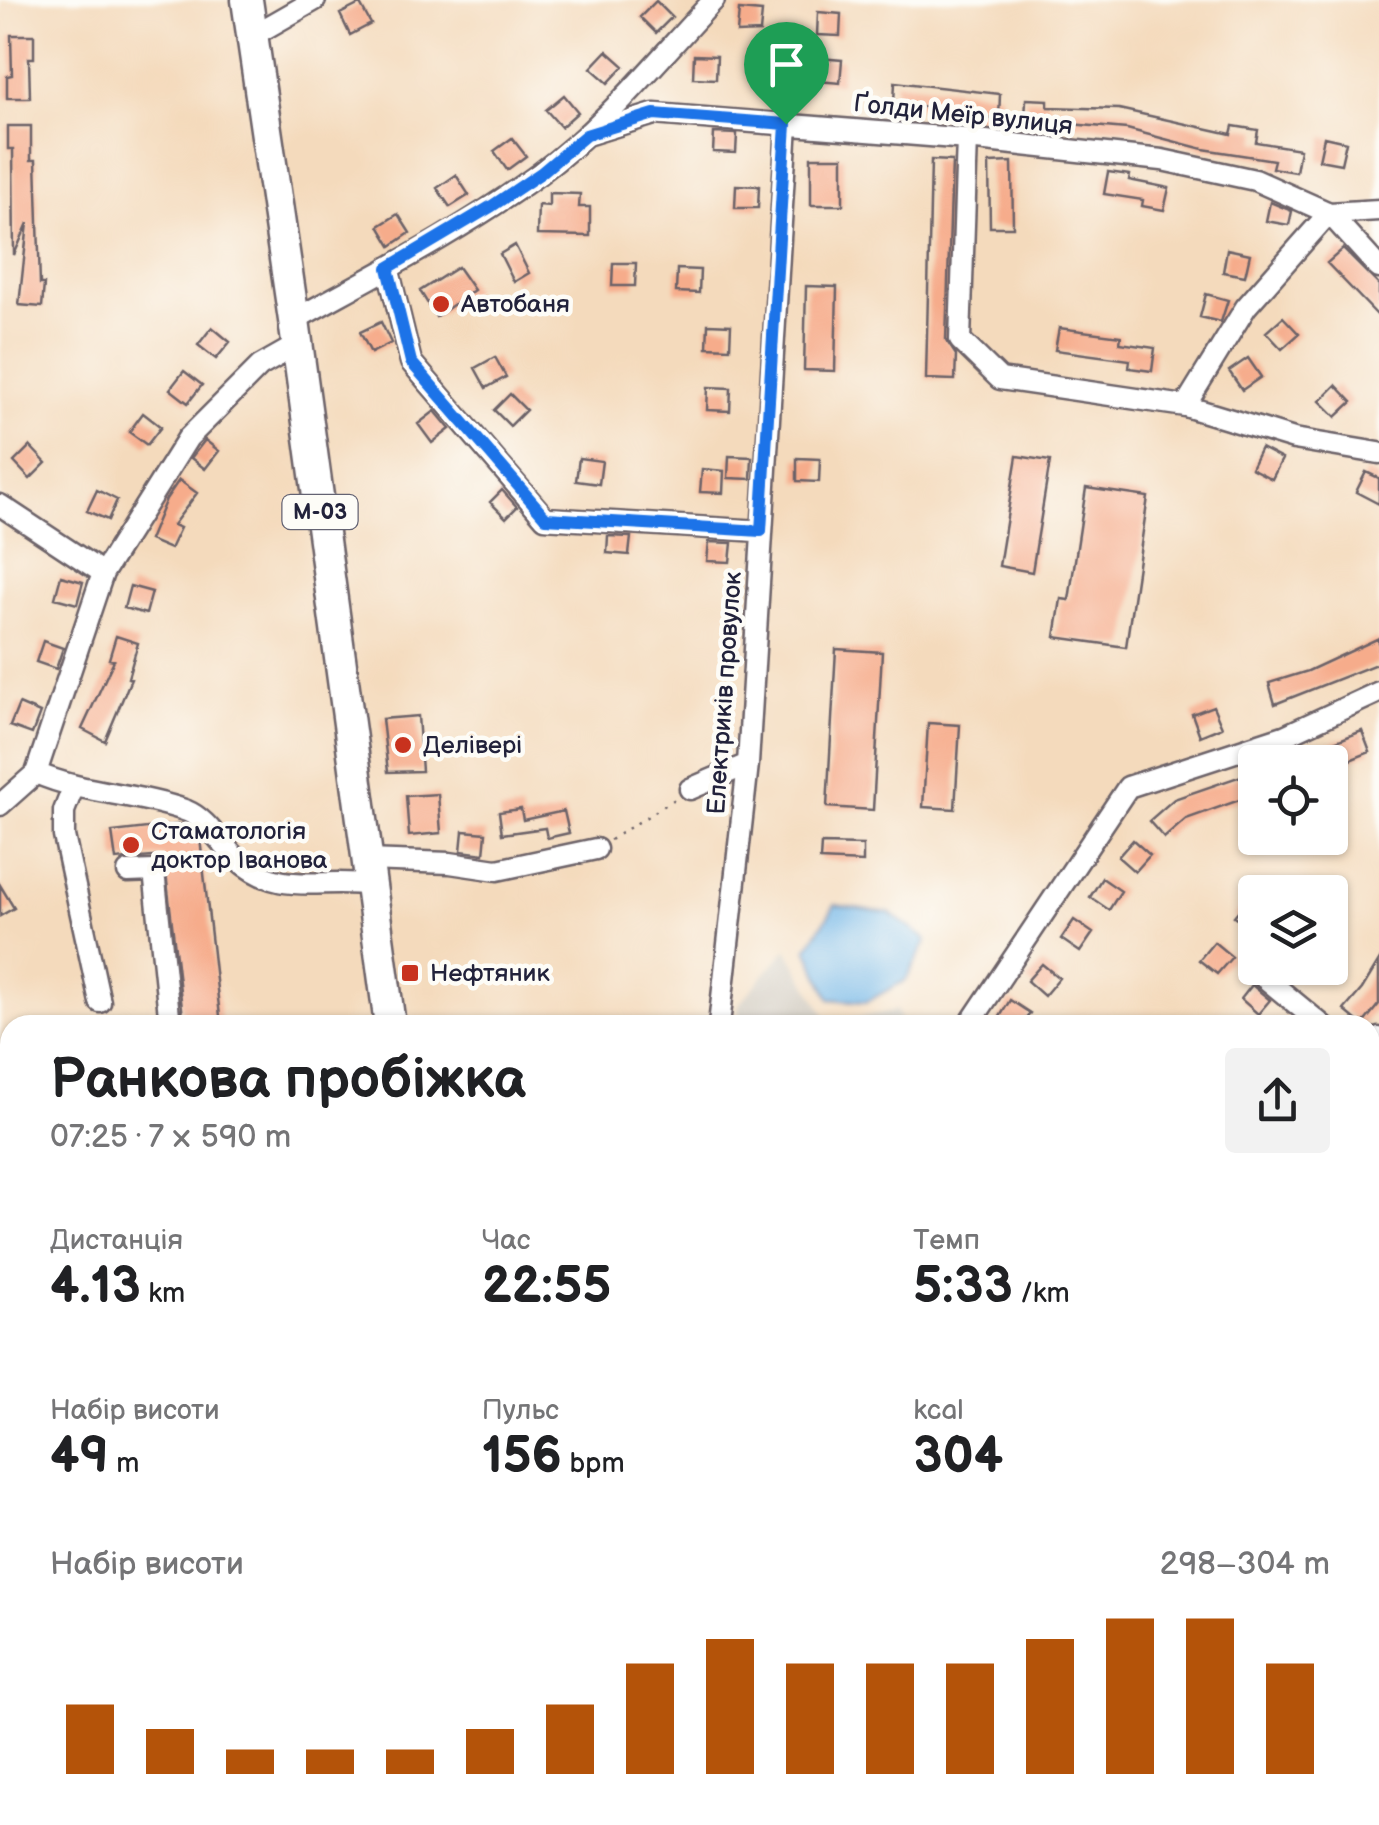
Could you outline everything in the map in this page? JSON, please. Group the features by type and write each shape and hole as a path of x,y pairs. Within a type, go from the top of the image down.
{"highway":[{"name":"М-03","path":"247,0 389,1015"}],"street":[{"path":"252,36 315,0"},
{"path":"0,805 36,773 103,572 188,438 296,333 388,268 541,173 586,135 714,0"},
{"name":"Ґолди Меїр вулиця","path":"586,135 654,114 967,139 1162,160 1255,180 1330,213 1379,268"},
{"name":"Електриків провулок","path":"720,1015 748,764 786,124"},
{"path":"967,139 960,340 1000,380 1185,406 1294,439 1379,453"},
{"name":"Ґолди Меїр вулиця","path":"1330,213 1379,210"},
{"path":"1185,406 1246,307 1330,213"},
{"path":"388,268 411,362 546,518 761,531"},
{"path":"0,504 103,572"},
{"path":"976,1015 1128,787 1284,736 1379,692"},
{"path":"690,789 748,764"},
{"path":"36,773 73,788 190,812 238,861 268,879 305,886 347,881 369,872 450,863 497,870 596,848"},
{"path":"73,788 64,811 64,836 100,1002"},
{"path":"128,872 154,870 169,1015"},
{"path":"1273,985 1310,1015"}],"path":[{"path":"596,848 690,789"}],"shaded area":[{"path":"787,949 825,1015 738,1015 739,1004"},
{"path":"897,1010 899,1015 873,1015"}],"water":[{"path":"835,905 889,913 927,940 906,980 866,1002 830,999 807,949"}],"building":[{"path":"656,1 672,17 656,33 640,17"},
{"path":"360,4 371,24 350,35 340,14"},
{"path":"739,10 762,12 760,32 737,33"},
{"path":"818,12 841,14 840,36 817,35"},
{"path":"11,35 34,35 34,58 29,58 30,98 7,98 7,76 12,75"},
{"path":"607,51 624,66 608,83 591,68"},
{"path":"694,55 717,56 716,79 693,78"},
{"path":"819,58 842,60 840,83 818,81"},
{"path":"895,82 1000,94 999,119 974,118 974,111 894,104"},
{"path":"564,95 578,112 561,127 546,110"},
{"path":"1026,99 1048,100 1048,107 1119,109 1231,134 1233,126 1258,130 1256,142 1300,149 1296,172 1272,168 1274,160 1203,149 1127,129 1025,120"},
{"path":"8,126 31,126 31,160 36,160 40,284 44,284 42,307 19,305 28,223 14,255 13,149 8,149"},
{"path":"714,133 737,134 736,153 713,152"},
{"path":"1324,137 1346,142 1341,164 1319,160"},
{"path":"512,138 526,156 507,170 494,151"},
{"path":"811,157 843,157 843,205 811,205"},
{"path":"931,160 952,161 946,340 956,355 955,380 926,379"},
{"path":"1012,162 1013,227 990,227 989,163"},
{"path":"1108,172 1169,188 1164,210 1142,206 1143,200 1104,194"},
{"path":"456,175 469,195 450,207 437,188"},
{"path":"736,185 759,186 758,208 735,208"},
{"path":"549,193 580,194 579,207 590,207 590,236 537,235 538,205 549,206"},
{"path":"1270,202 1292,211 1289,225 1266,221"},
{"path":"398,214 410,233 391,246 379,226"},
{"path":"515,245 529,273 514,282 500,254"},
{"path":"1227,249 1250,254 1245,276 1223,272"},
{"path":"1343,249 1379,285 1379,317 1327,263"},
{"path":"613,263 636,263 635,286 612,286"},
{"name":"Автобаня","path":"458,267 474,290 436,317 420,291"},
{"path":"677,269 700,270 699,293 676,292"},
{"path":"806,286 837,287 835,371 804,370"},
{"path":"1206,294 1228,300 1221,322 1200,317"},
{"path":"1283,317 1299,334 1282,349 1266,332"},
{"path":"381,322 391,343 371,353 360,332"},
{"path":"708,324 731,325 730,348 707,347"},
{"path":"212,327 230,342 216,359 198,345"},
{"path":"1059,328 1121,336 1120,343 1155,348 1152,371 1129,368 1130,360 1055,350"},
{"path":"495,357 506,377 486,388 475,368"},
{"path":"1248,358 1261,377 1242,390 1229,371"},
{"path":"184,371 202,385 188,403 170,389"},
{"path":"1336,385 1352,402 1336,417 1320,401"},
{"path":"708,387 731,388 730,411 707,410"},
{"path":"510,394 526,410 510,426 494,410"},
{"path":"435,411 450,429 432,443 418,424"},
{"path":"143,413 161,427 147,445 129,432"},
{"path":"205,440 219,451 205,469 191,458"},
{"path":"30,446 46,463 30,479 14,462"},
{"path":"1261,448 1282,459 1272,479 1251,468"},
{"path":"729,456 752,457 751,479 728,478"},
{"path":"1017,456 1050,461 1032,572 999,566"},
{"path":"579,458 602,461 599,484 576,481"},
{"path":"797,458 820,459 819,482 797,481"},
{"path":"702,469 724,471 723,493 700,492"},
{"path":"1366,472 1379,478 1379,504 1356,492"},
{"path":"179,480 197,493 173,525 180,528 170,549 149,540 166,499"},
{"path":"1086,488 1148,497 1126,647 1055,637 1061,599 1069,600"},
{"path":"97,490 117,500 108,520 87,511"},
{"path":"502,490 517,507 506,518 490,502"},
{"path":"608,536 631,537 629,555 607,553"},
{"path":"709,542 732,543 730,562 707,561"},
{"path":"61,576 83,582 77,604 55,598"},
{"path":"130,586 152,592 146,614 124,608"},
{"path":"116,636 138,643 128,678 131,679 105,741 82,729 114,660 109,659"},
{"path":"1379,638 1379,663 1275,704 1269,683 1308,671"},
{"path":"43,641 63,648 56,669 36,662"},
{"path":"836,649 882,652 873,810 827,807"},
{"path":"19,704 40,713 32,734 10,726"},
{"path":"1213,706 1222,727 1200,736 1192,714"},
{"name":"Делівері","path":"418,716 422,771 388,772 382,719"},
{"path":"928,723 960,725 955,809 923,807"},
{"path":"1362,731 1370,752 1348,761 1348,745 1327,745"},
{"path":"1238,777 1238,801 1186,819 1164,838 1149,821 1174,799"},
{"path":"438,794 441,833 409,836 406,796"},
{"path":"521,809 523,820 564,811 569,833 547,838 545,828 502,834 499,812"},
{"path":"182,824 200,838 220,1015 183,1015 164,856 116,860 112,832"},
{"path":"463,831 486,833 484,854 461,851"},
{"path":"1133,840 1150,855 1135,872 1118,857"},
{"path":"821,844 863,845 863,862 820,860"},
{"path":"1102,878 1121,891 1109,910 1090,897"},
{"path":"0,885 14,908 0,916"},
{"path":"1074,920 1093,933 1080,952 1061,939"},
{"path":"1214,942 1232,957 1217,974 1199,960"},
{"path":"1379,961 1379,1004 1370,1015 1350,1015 1344,1010"},
{"path":"1042,964 1059,978 1044,996 1027,981"},
{"path":"1252,985 1270,1000 1258,1014 1241,999"},
{"path":"1010,1000 1030,1013 1029,1015 1001,1015"}],"place":[{"name":"Автобаня","path":"441,304"},
{"name":"Делівері","path":"403,745"},
{"name":"Стаматологія доктор Іванова","path":"131,845"},
{"name":"Нефтяник","path":"410,973"}],"route":[{"path":"654,114 786,124 761,531 546,518 411,362 388,268 492,206 541,173 586,135 654,114"}]}
